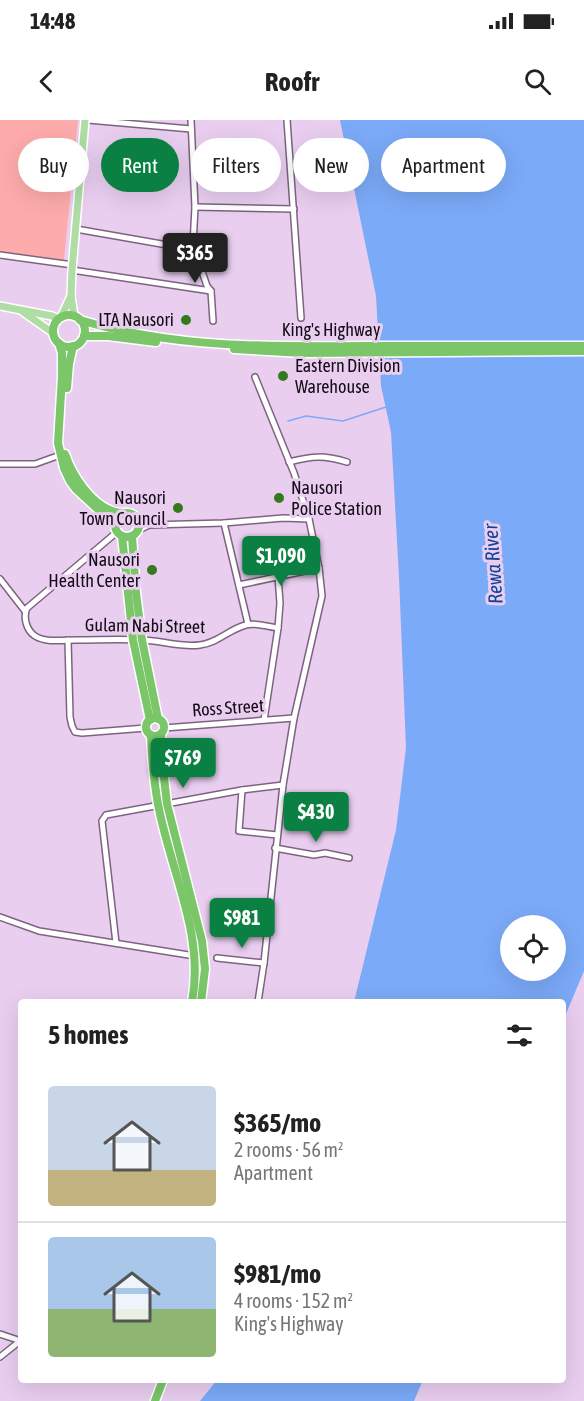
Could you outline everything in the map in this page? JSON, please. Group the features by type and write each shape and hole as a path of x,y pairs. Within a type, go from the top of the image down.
{"highway":[{"path":"67,315 77,318 85,330 80,342 73,346 65,346 55,339 54,325 59,318 67,315"},
{"name":"King's Highway","path":"77,318 108,328 168,338 258,345 346,350 584,351"},
{"name":"King's Highway","path":"84,336 108,336 249,351 584,346"},
{"path":"59,343 62,352 62,377 58,443 75,477 96,500 113,512 130,515 138,523 135,533 138,640"},
{"path":"73,346 63,428 64,468 70,482 118,531 129,537 135,533"},
{"path":"130,515 118,517 118,531 152,725 153,761 195,956 196,980 193,999"},
{"path":"152,725 162,721 162,804 202,941 205,969 201,999"},
{"path":"152,725 158,736 163,731"},
{"path":"155,1401 162,1383"}],"main road":[{"path":"77,318 71,296 87,120"},
{"path":"0,306 59,318 71,296"},
{"path":"20,309 53,333"}],"street":[{"path":"87,120 191,129"},
{"path":"191,120 195,207 193,244 207,286 211,291 213,321"},
{"path":"287,120 301,318"},
{"path":"195,207 294,209"},
{"path":"76,229 173,246 193,244"},
{"path":"0,255 211,291"},
{"path":"255,376 309,519 322,596 294,718 283,784 258,999"},
{"path":"0,464 35,464 63,454"},
{"path":"289,462 324,456 348,462"},
{"path":"130,515 149,525"},
{"path":"135,533 149,525 224,523 283,518 309,519"},
{"path":"224,523 248,624 278,628"},
{"path":"0,579 26,611 118,531"},
{"path":"239,585 319,568"},
{"path":"264,720 278,628 280,603 278,576"},
{"name":"Gulam Nabi Street","path":"26,611 30,631 42,639 138,640 199,645 214,642 236,628 248,624"},
{"path":"68,640 70,717 75,732 152,725"},
{"name":"Ross Street","path":"163,731 294,718"},
{"path":"116,944 102,820 106,814 283,784"},
{"path":"242,790 239,831 277,835"},
{"path":"275,848 349,858"},
{"path":"0,917 39,931 195,956"},
{"path":"217,957 264,963"},
{"path":"0,1334 18,1340"},
{"path":"0,1357 18,1343"}],"shaded area":[{"path":"0,120 78,120 76,138 18,138 18,192 71,192 64,260 0,253"}],"water":[{"name":"Rewa River","path":"340,120 584,120 584,971 566,1014 566,999 355,999 396,830 406,748 391,432 381,386 376,296 355,192 369,192 369,138 344,138"},
{"path":"215,1383 422,1383 414,1401 200,1401"}],"waterway":[{"path":"288,421 306,416 343,421 386,407"}],"place":[{"name":"LTA Nausori","path":"186,320"},
{"name":"Eastern Division Warehouse","path":"283,376"},
{"name":"Nausori Police Station","path":"279,498"},
{"name":"Nausori Town Council","path":"178,508"},
{"name":"Nausori Health Center","path":"152,570"}]}
